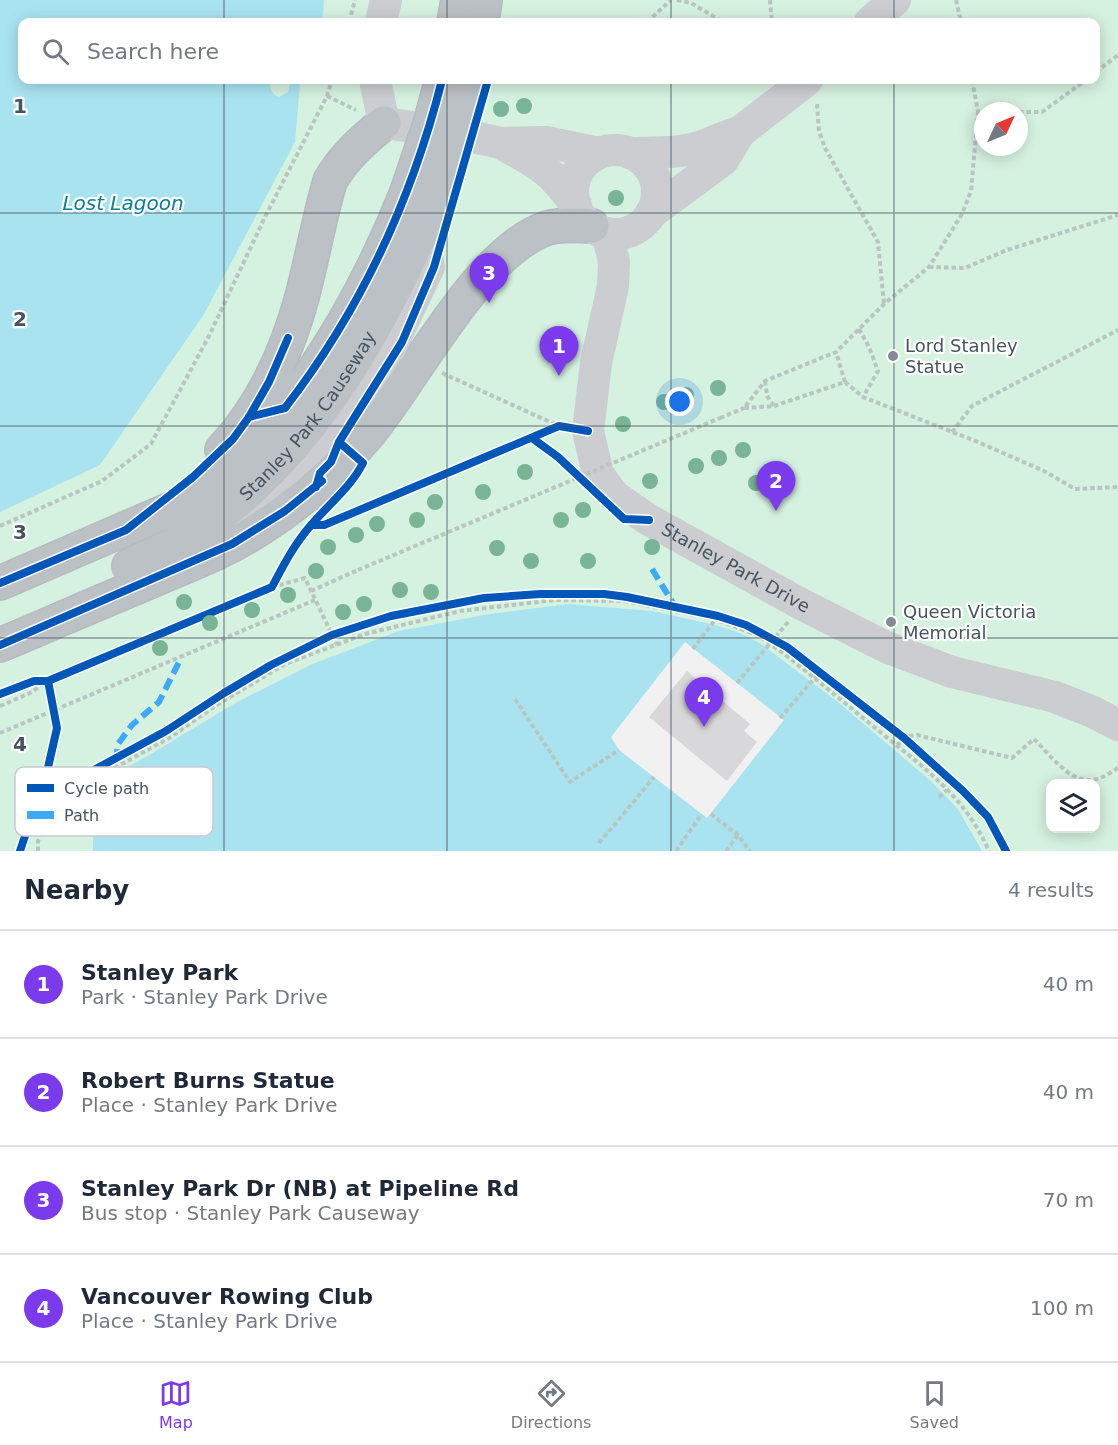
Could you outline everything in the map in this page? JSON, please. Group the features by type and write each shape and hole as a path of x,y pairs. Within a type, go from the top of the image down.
{"highway":[{"path":"455,18 458,0"},
{"path":"483,18 485,0"},
{"name":"Stanley Park Causeway","path":"0,583 178,506 202,492 236,464 267,431 303,384 343,324 383,247 421,209 430,124 441,84"},
{"name":"Stanley Park Causeway","path":"0,621 128,567 183,540 219,516 258,483 294,445 342,379 384,311 421,209 453,148 471,84"},
{"path":"126,530 215,458 249,417 269,382 296,317 330,181 340,164 357,145 373,118"},
{"path":"0,645 181,568 252,533 285,512 333,471 371,431 460,305 505,255 535,233 549,228 592,222"}],"street":[{"path":"382,18 386,0"},
{"path":"875,18 895,0"},
{"path":"375,84 373,118 501,143 546,142 599,153 615,150 630,153 678,152 705,146 720,137 740,132 811,89"},
{"path":"651,213 723,160 740,132"},
{"path":"501,143 546,169 592,222 624,233 633,230 646,220 657,197 654,177 642,160 630,153"},
{"path":"592,222 574,197 576,179 584,165 599,153"},
{"path":"181,568 210,551 246,524 313,463 357,404 390,347 429,267 421,209"},
{"name":"Stanley Park Drive","path":"592,222 614,261 613,286 596,363 573,428 598,474 614,496 794,613 952,672 1055,697 1094,712 1118,725"}],"path":[{"path":"350,18 355,0"},
{"path":"651,18 671,0"},
{"path":"677,0 691,3 716,18"},
{"path":"770,0 772,18"},
{"path":"956,0 960,18"},
{"path":"1100,69 1118,56"},
{"path":"0,526 102,481 151,444 209,336 265,217 327,96 331,84"},
{"path":"973,84 978,102"},
{"path":"1028,112 1042,112 1080,84"},
{"path":"811,89 819,131 825,148 878,242 885,304"},
{"path":"327,96 373,118"},
{"path":"744,408 765,381 836,352 885,304 929,267 962,214 970,191 974,156"},
{"path":"929,267 964,268 1007,250 1118,215"},
{"path":"859,329 878,371 863,398"},
{"path":"952,432 972,406 1118,330"},
{"path":"836,352 845,382 863,398 1044,471 1075,489 1118,487"},
{"path":"438,371 573,428"},
{"path":"765,381 767,396 774,406"},
{"path":"311,591 744,408 774,406 845,382"},
{"path":"550,430 573,428"},
{"path":"572,471 587,486"},
{"path":"273,587 277,577"},
{"path":"262,591 305,578 337,645"},
{"path":"507,596 604,594 627,597 746,625 786,647 947,790 969,813 981,831 989,851"},
{"path":"0,733 55,715 315,600"},
{"path":"438,607 473,600"},
{"path":"116,767 171,737 258,679 285,664 365,634 460,611 555,600 624,601 716,617"},
{"path":"737,683 794,613"},
{"path":"693,649 716,617"},
{"path":"98,767 166,731 272,665 342,632"},
{"path":"817,675 862,706"},
{"path":"780,718 817,675"},
{"path":"0,706 30,693 58,676"},
{"path":"34,681 48,681"},
{"path":"48,681 50,691"},
{"path":"515,699 570,782 619,750"},
{"path":"52,701 55,715"},
{"path":"896,732 913,746"},
{"path":"897,745 904,738 917,735 1012,758 1034,739 1063,768 1083,780 1094,780 1118,768"},
{"path":"930,761 946,776"},
{"path":"599,843 654,777"},
{"path":"939,797 947,790"},
{"path":"676,851 701,814"},
{"path":"711,814 738,835 750,851"},
{"path":"726,851 738,835"},
{"path":"38,851 40,836"}],"green space":[{"path":"0,0 1118,0 1118,851 982,851 958,809 931,781 838,702 760,643 715,625 653,611 569,604 310,665 237,702 127,767 15,767 15,836 95,836 93,851 0,851"}],"water":[{"name":"Lost Lagoon","path":"0,0 324,0 322,18 18,18 18,84 270,84 273,93 279,97 288,92 290,84 300,84 295,142 204,314 100,465 0,512"},
{"path":"569,604 653,611 740,633 760,643 838,702 931,781 958,809 982,851 93,851 94,836 213,836 213,767 127,767 237,702 310,665 399,631 490,614"}],"pier":[{"path":"685,642 784,720 707,818 619,750 611,737"}],"building":[{"path":"687,671 750,724 744,731 757,742 727,781 649,717"}],"marked path":[{"path":"652,569 676,608"},
{"path":"116,761 118,744 132,725 159,702 181,658"}],"cycle path":[{"path":"249,417 285,408 337,333 360,293 399,210 430,124 441,84"},
{"path":"316,487 320,473 331,462 339,442 402,342 434,267 487,84"},
{"path":"0,583 126,530 193,477 233,439 249,417 269,382 288,338"},
{"path":"311,525 324,525 559,426 588,431"},
{"path":"532,438 558,457 624,519 649,520"},
{"path":"0,694 34,681 48,681 272,587 300,539 346,488 363,463 339,442"},
{"path":"0,645 232,544 285,511 322,481"},
{"path":"99,767 166,731 271,665 332,635 391,616 484,598 540,594 604,594 718,616 746,625 787,647 904,738 963,791 988,817 1006,851"},
{"path":"48,681 57,728 48,767"},
{"path":"20,851 25,836"}],"place":[{"name":"Stanley Park Dr (NB) at Pipeline Rd","path":"489,303"},
{"name":"Lord Stanley Statue","path":"893,356"},
{"name":"Stanley Park","path":"559,376"},
{"name":"Robert Burns Statue","path":"776,511"},
{"name":"Queen Victoria Memorial","path":"891,622"},
{"name":"Vancouver Rowing Club","path":"704,727"}]}
